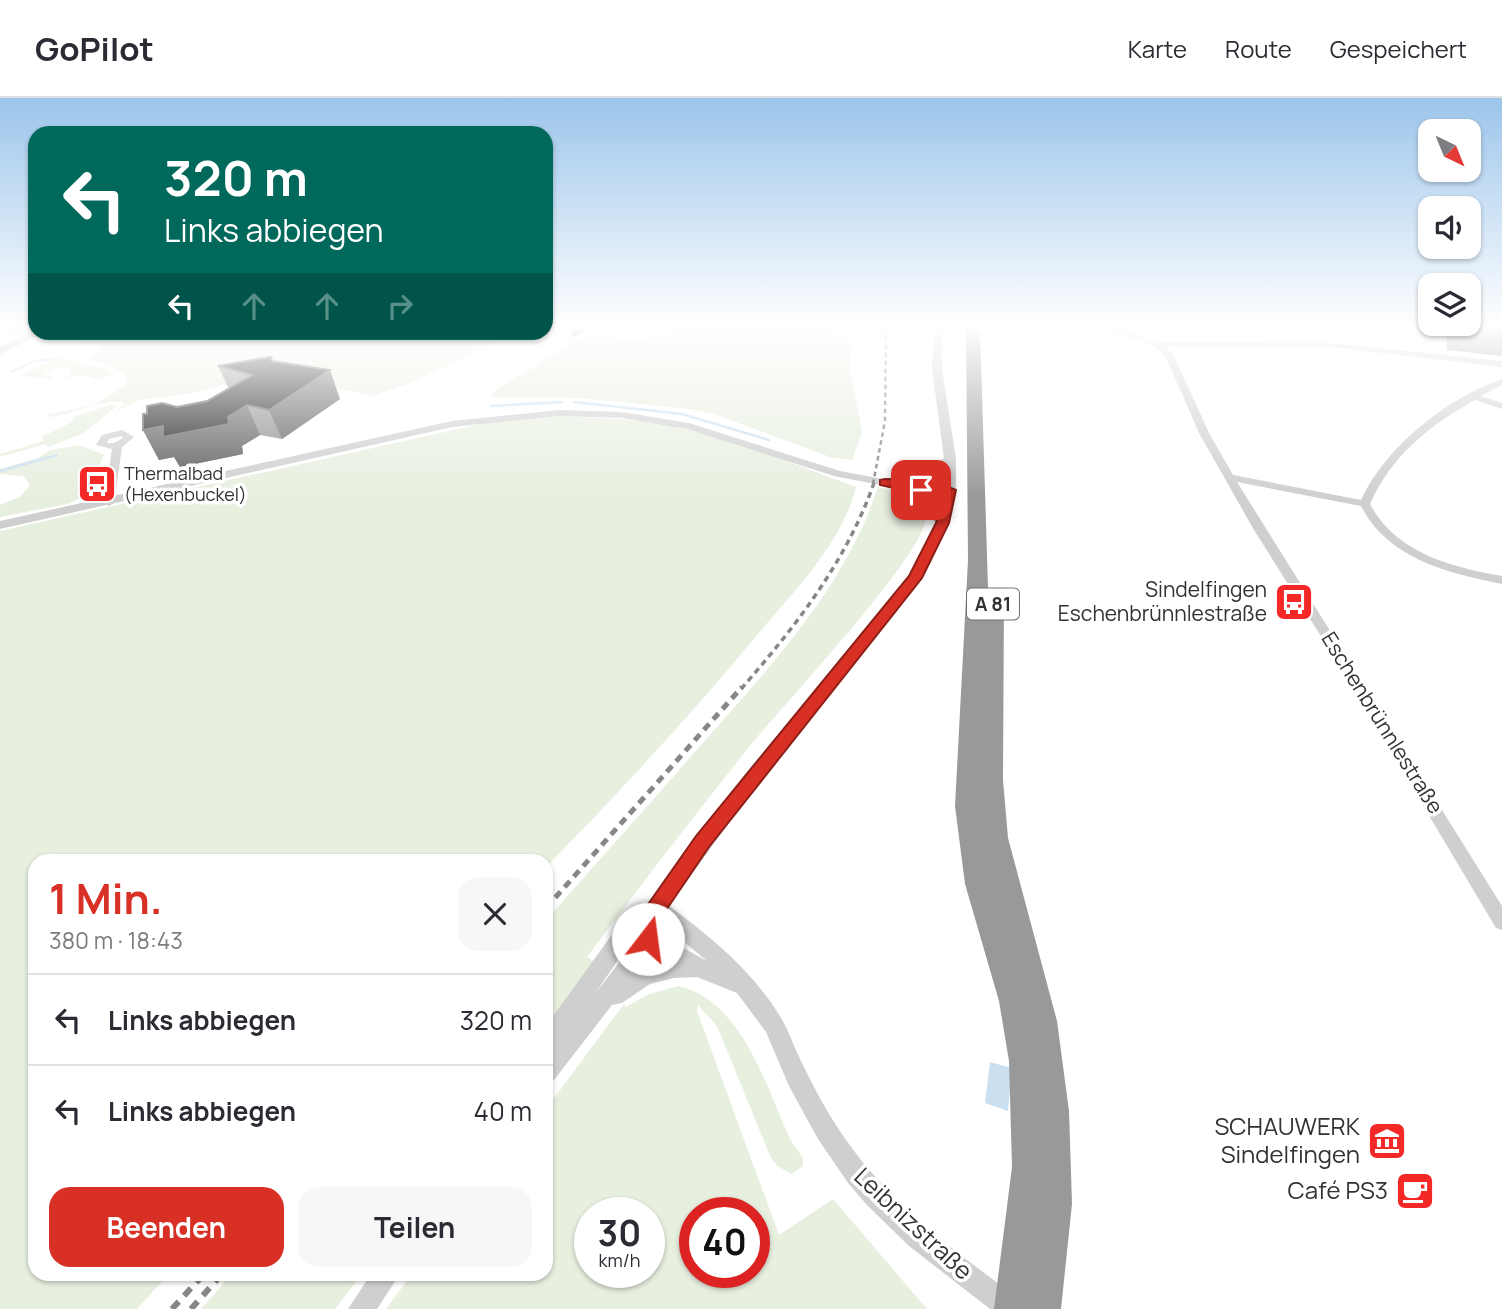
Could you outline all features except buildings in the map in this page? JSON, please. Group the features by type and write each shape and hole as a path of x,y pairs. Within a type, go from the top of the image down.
{"highway":[{"name":"A 81","path":"974,385 978,532 969,809 975,861 1002,947 1021,1025 1027,1063 1040,1309"},
{"name":"A 81","path":"986,385 993,526 990,780 999,867 1031,977 1046,1064 1053,1156 1053,1204 1013,1309"}],"street":[{"path":"553,1035 618,943 652,914 750,780 915,578 942,523 950,490 950,459 939,385"},
{"name":"Eschenbrünnlestraße","path":"1183,385 1204,433 1229,477 1502,922"},
{"path":"1365,504 1381,475 1411,441 1440,416 1497,385"},
{"path":"1473,396 1502,406"},
{"path":"0,525 452,424 560,413 622,415 689,426 729,436 816,468 928,491 950,490"},
{"path":"108,503 117,445"},
{"path":"885,482 907,481 930,475 950,459"},
{"path":"1229,477 1365,504"},
{"path":"907,481 950,490"},
{"path":"885,482 924,502 942,523"},
{"path":"1365,504 1373,522 1418,554 1460,571 1502,580"},
{"path":"553,1063 648,939 652,914"},
{"name":"Leibnizstraße","path":"652,914 659,945 697,967 742,985"},
{"name":"Leibnizstraße","path":"652,914 707,948 771,1021 809,1100 852,1167 916,1234 1013,1309"},
{"name":"Leibnizstraße","path":"575,1034 620,991 639,978 663,969 697,967"},
{"path":"361,1309 382,1281"}],"green space":[{"path":"226,385 194,393 140,400 115,412 125,403 108,402 57,416 47,415 93,405 126,386"},
{"path":"277,385 406,385 372,396 323,385"},
{"path":"504,385 853,385 862,432 852,460 830,457 714,414 690,409 579,398 490,397"},
{"path":"111,405 117,406 82,434 48,447 45,444 0,457 0,454 44,441 42,437 72,422 73,417"},
{"path":"561,416 654,421 735,442 856,487 841,526 805,578 685,719 553,860 553,854 28,854 28,1281 163,1281 137,1309 0,1309 0,531 489,422"},
{"path":"80,445 104,455 87,495 68,504 0,517 0,505 20,497 30,485 24,476 0,474 0,469 38,458 50,450"},
{"path":"878,487 915,501 924,513 925,521 918,540 876,599 749,747 587,957 595,962 553,1019 553,912 759,679 807,620 848,557"},
{"path":"679,986 701,995 720,1009 750,1049 791,1141 803,1158 803,1166 792,1174 777,1166 771,1158 717,1026 698,1005 697,1011 765,1197 679,1197 679,1288 770,1288 770,1210 779,1235 833,1199 927,1309 386,1309 407,1281 553,1281 553,1100 624,1004 626,1007 649,994"},
{"path":"226,1281 357,1281 335,1309 201,1309"}],"water":[{"path":"990,1062 1012,1068 1008,1111 985,1103"}],"waterway":[{"path":"491,406 562,402"},
{"path":"574,402 682,414 769,440"},
{"path":"0,471 57,455"}],"railway":[{"path":"873,484 885,421 885,385"},
{"path":"741,689 818,592 849,540 874,483"},
{"path":"553,900 742,687"},
{"path":"172,1309 198,1281"},
{"path":"191,1309 216,1281"}],"place":[{"name":"Thermalbad (Hexenbuckel)","path":"97,484"},
{"name":"Sindelfingen Eschenbrünnlestraße","path":"1294,602"},
{"name":"SCHAUWERK Sindelfingen","path":"1387,1141"},
{"name":"Café PS3","path":"1415,1191"}],"route":[{"path":"648,939 649,919 703,842 800,717 915,578 942,523 950,490 907,481 885,482 921,490"}]}
